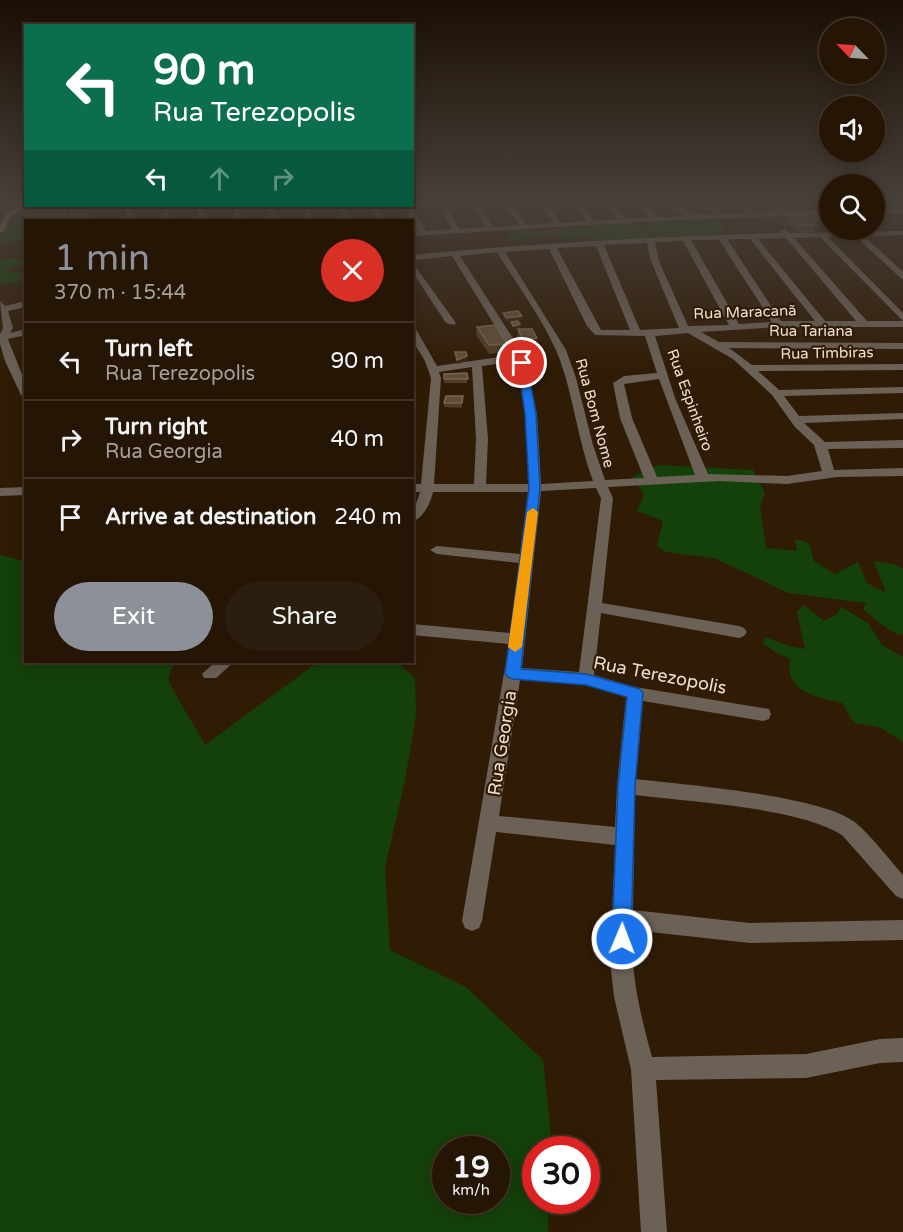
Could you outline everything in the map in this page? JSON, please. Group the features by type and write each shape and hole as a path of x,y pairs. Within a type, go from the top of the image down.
{"street":[{"name":"Rua Georgia","path":"456,257 520,357 528,385 535,488 513,674 472,921"},
{"name":"Rua Bom Nome","path":"504,257 561,350 573,381 583,430 599,485 606,498 586,680"},
{"name":"Rua Maracanã","path":"558,257 592,326 595,331 603,334 778,324 903,324"},
{"path":"605,257 636,333"},
{"path":"655,257 686,329 720,345 752,368 776,393 804,431 821,446 829,474"},
{"path":"697,257 735,326"},
{"path":"734,257 778,324"},
{"path":"769,257 822,324"},
{"path":"807,257 864,324"},
{"path":"844,257 903,318"},
{"path":"882,257 903,277"},
{"path":"414,267 451,323"},
{"path":"1,338 8,328 2,306 24,304"},
{"path":"1,338 24,332"},
{"name":"Rua Espinheiro","path":"649,333 663,376 703,478"},
{"path":"414,335 436,378 427,488 424,503 414,516"},
{"path":"1,338 24,391"},
{"name":"Rua Tariana","path":"720,345 903,346"},
{"path":"433,370 520,357"},
{"path":"477,364 482,439 480,488"},
{"name":"Rua Timbiras","path":"752,368 903,367"},
{"path":"652,481 626,418 618,383 624,379 663,376"},
{"path":"776,393 903,390"},
{"path":"796,420 903,416"},
{"path":"821,446 903,444"},
{"path":"414,488 535,488 743,477 787,480 829,474 903,472"},
{"path":"0,492 24,491"},
{"path":"437,550 528,559"},
{"path":"594,607 739,632"},
{"path":"414,629 516,639"},
{"path":"210,674 225,663"},
{"name":"Rua Terezopolis","path":"513,674 586,680 635,693 763,714"},
{"path":"635,693 626,786 621,960 625,997 643,1070 654,1232"},
{"path":"626,786 740,800 794,809 836,821 849,830 903,889"},
{"path":"490,823 624,837"},
{"path":"622,919 750,933 903,930"},
{"path":"643,1070 806,1066 880,1051 903,1050"}],"green space":[{"path":"15,258 22,260 22,264 4,269 13,273 24,273 22,281 0,284 0,260"},
{"path":"658,465 753,470 765,493 760,506 766,548 797,551 795,539 809,543 814,561 835,574 858,562 867,583 886,593 874,561 896,565 903,569 903,634 900,635 889,629 863,610 866,603 789,593 714,558 666,552 657,546 663,521 637,511 644,495 632,477"},
{"path":"0,555 24,561 24,663 174,663 168,679 205,745 317,663 398,663 415,678 416,715 405,780 385,868 390,950 466,987 543,1060 551,1136 522,1136 522,1214 549,1214 548,1232 0,1232"},
{"path":"804,605 824,621 837,614 841,607 868,623 882,645 903,657 903,742 879,727 854,723 842,703 804,691 792,679 789,670 790,659 763,643 765,637 805,649 797,612"}],"building":[{"path":"518,311 522,316 506,318 503,313"},
{"path":"518,321 520,324 513,326 511,322"},
{"path":"495,325 507,344 489,345 477,327"},
{"path":"518,329 532,329 537,338 524,341"},
{"path":"455,352 466,352 467,356 457,360"},
{"path":"467,373 468,379 444,379 444,374"},
{"path":"446,396 463,396 462,403 444,403"}],"slow traffic":[{"path":"515,647 533,512"}],"route":[{"path":"522,363 528,385 535,488 513,674 586,680 635,693 626,786 622,939"}]}
